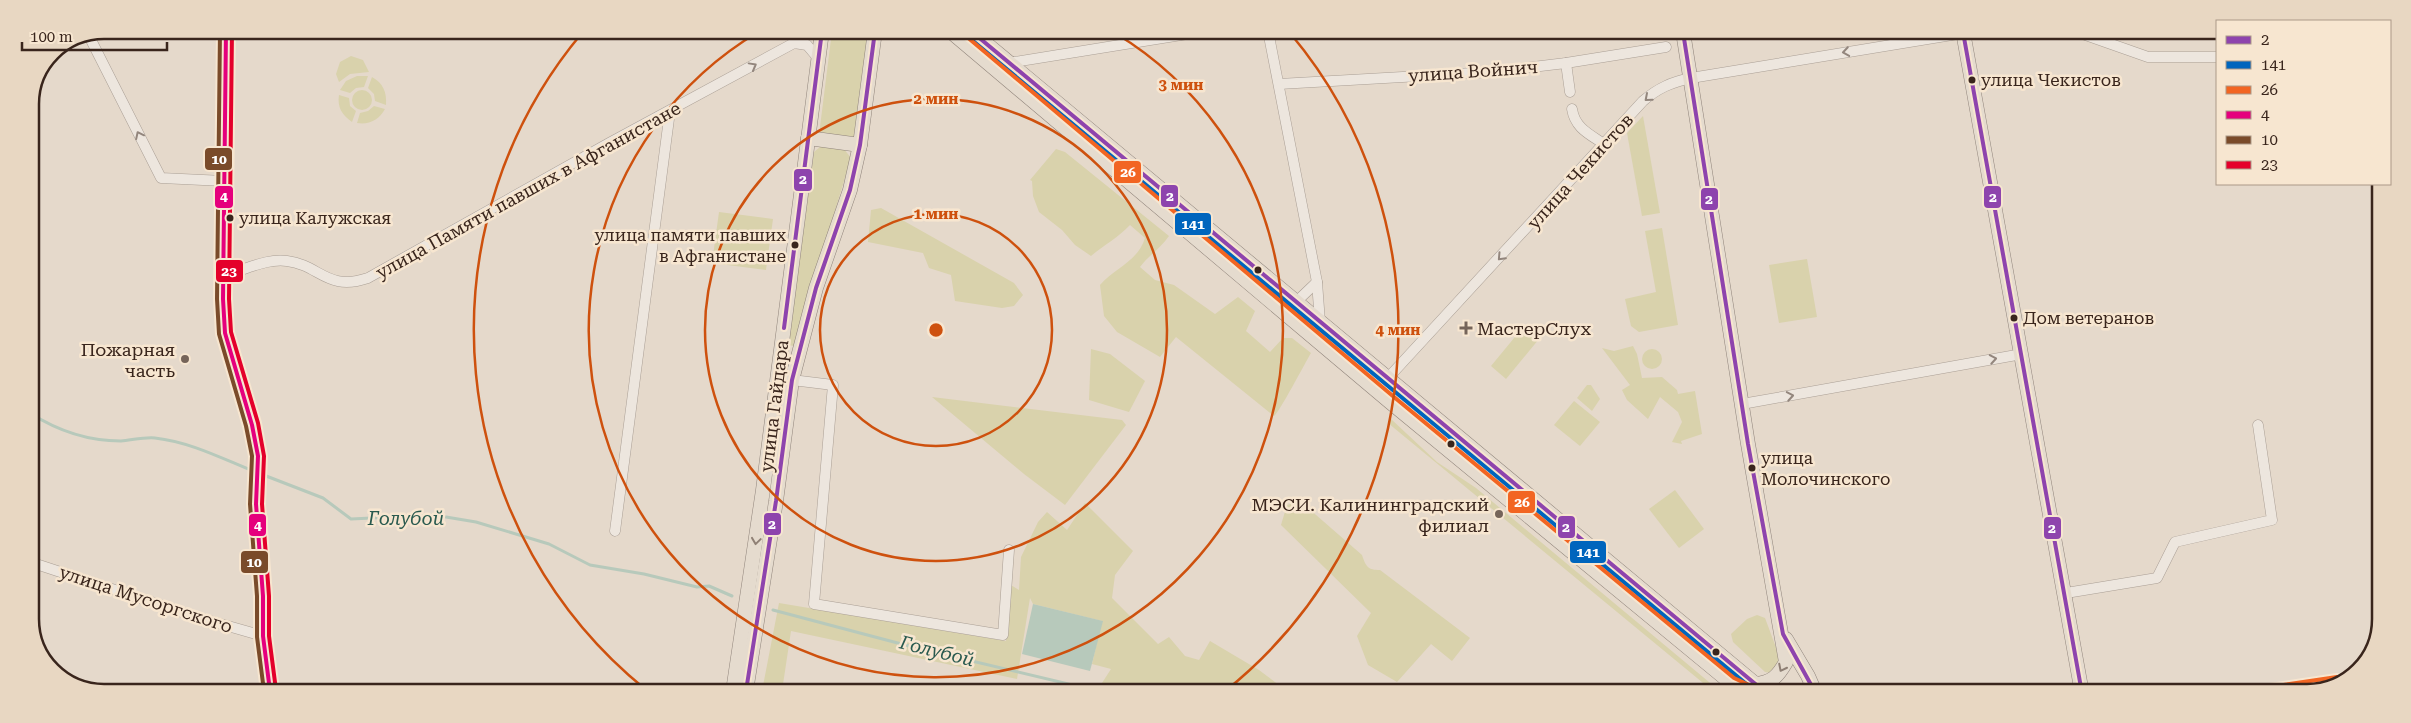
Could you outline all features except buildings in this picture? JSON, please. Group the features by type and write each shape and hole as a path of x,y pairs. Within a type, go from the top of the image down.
{"main road":[{"path":"226,39 223,275 225,333 252,425 258,464 256,504 263,596 263,636 269,684"},
{"name":"улица Гайдара","path":"740,684 821,39"},
{"name":"улица Гайдара","path":"740,684 776,502 792,380 802,334 850,190 860,145 874,39"},
{"path":"959,39 1390,402 1730,684"},
{"path":"980,39 1388,378 1750,684"},
{"path":"1684,39 1742,404 1783,634 1786,662 1777,678 1763,684"},
{"path":"1966,39 2066,593 2081,684"},
{"path":"808,138 860,145"},
{"path":"1783,634 1812,684"}],"street":[{"path":"1008,63 1156,39"},
{"path":"1270,39 1317,282 1320,322"},
{"name":"улица Чекистов","path":"1388,378 1644,101 1660,88 1674,81 1923,39"},
{"path":"2097,39 2148,57 2216,57"},
{"path":"92,40 161,178 224,181"},
{"name":"улица Памяти павших в Афганистане","path":"223,275 267,262 289,261 336,281 346,283 368,278 794,43 807,45 818,58"},
{"name":"улица Войнич","path":"1279,84 1491,72 1566,63 1666,47"},
{"path":"1566,63 1570,92"},
{"path":"1572,109 1574,119 1579,127 1604,144"},
{"path":"615,531 670,111"},
{"path":"1296,302 1317,282"},
{"path":"1742,404 2022,354"},
{"name":"улица Гайдара","path":"792,380 833,385 814,604 1003,635 1009,550"},
{"path":"2066,593 2157,578 2175,542 2272,520 2258,425"},
{"name":"улица Мусоргского","path":"39,565 200,618 263,636"}],"shaded area":[{"path":"831,39 869,39 854,139 819,135"},
{"path":"351,56 363,60 369,72 350,74 339,82 336,74 340,62"},
{"path":"357,76 368,76 364,87 356,88 350,93 340,90 346,81"},
{"path":"372,77 384,88 386,105 375,101 374,94 368,88"},
{"path":"362,90 369,93 372,100 369,107 362,110 355,107 352,100 355,93"},
{"path":"339,95 349,98 350,106 356,111 352,122 345,117 341,110"},
{"path":"374,106 385,109 373,121 357,123 360,113 368,111"},
{"path":"1643,116 1660,213 1642,216 1627,133"},
{"path":"820,147 844,149 851,158 794,346 788,345 814,152"},
{"path":"1056,149 1065,152 1169,236 1140,267 1155,280 1174,285 1215,314 1238,297 1255,311 1246,331 1270,352 1283,338 1292,338 1311,353 1274,416 1176,337 1160,357 1117,332 1104,316 1100,285 1137,253 1145,238 1130,225 1091,256 1075,245 1062,230 1039,212 1033,196 1032,181 1030,180"},
{"path":"881,208 1014,283 1023,295 1014,306 1002,308 955,301 951,275 929,268 923,253 868,242 871,210"},
{"path":"719,212 773,219 766,270 712,263"},
{"path":"1662,228 1678,325 1639,332 1631,326 1625,299 1656,292 1645,231"},
{"path":"1807,259 1817,317 1779,323 1769,265"},
{"path":"1524,326 1539,339 1506,379 1491,366"},
{"path":"1633,346 1637,354 1642,378 1662,377 1677,390 1678,394 1695,391 1702,434 1681,441 1682,444 1672,442 1682,422 1678,412 1660,397 1648,419 1627,400 1622,390 1630,385 1602,348 1614,351"},
{"path":"1091,349 1110,354 1145,381 1129,412 1089,400"},
{"path":"1652,349 1659,352 1662,359 1659,366 1652,369 1645,366 1642,359 1645,352"},
{"path":"1587,385 1591,385 1600,399 1592,411 1577,398"},
{"path":"932,397 1122,420 1126,425 1065,505 1024,474"},
{"path":"1574,401 1600,422 1580,446 1554,425"},
{"path":"1391,419 1437,462 1476,488 1711,684 1704,684 1388,423"},
{"path":"1675,490 1704,529 1679,548 1649,509"},
{"path":"1300,501 1362,555 1368,567 1380,570 1470,638 1452,661 1431,644 1397,682 1368,665 1357,636 1371,613 1281,525 1287,505"},
{"path":"1085,503 1133,551 1115,575 1112,598 1158,644 1169,637 1185,656 1199,660 1210,641 1259,670 1277,684 1102,684 1111,669 1092,664 1102,621 1033,604 1030,598 1017,679 791,631 783,684 763,684 779,603 1006,641 1011,585 1019,590 1021,557 1038,522 1047,512 1067,530"},
{"path":"1033,604 1103,621 1090,671 1022,654"},
{"path":"1757,615 1765,618 1781,661 1771,673 1765,672 1733,642 1731,634 1747,619"}],"waterway":[{"name":"Голубой","path":"39,418 62,430 85,437 109,441 151,438 181,443 253,471"},
{"name":"Голубой","path":"261,474 323,498 351,519 434,515 476,522 549,544 590,565 644,574 697,587 709,586 732,596"},
{"name":"Голубой","path":"773,610 909,646 1068,684"}],"transit line":[{"name":"10","path":"220,39 217,299 219,334 246,426 252,456 250,504 257,596 257,637 263,684"},
{"name":"4","path":"226,39 223,299 225,333 252,425 258,456 256,504 263,596 263,636 269,684"},
{"name":"23","path":"232,39 229,299 231,332 258,423 264,456 262,504 269,596 269,636 275,684"},
{"name":"2","path":"784,328 821,39"},
{"name":"2","path":"747,684 776,501 792,380 816,288 850,190 860,145 874,39"},
{"name":"26","path":"969,39 1394,397 1734,678 1747,684"},
{"name":"141","path":"971,39 1746,684"},
{"name":"2","path":"981,39 1755,684"},
{"name":"2","path":"1684,39 1748,444 1783,634 1811,684"},
{"name":"2","path":"1964,39 2080,684"},
{"name":"26","path":"2290,684 2337,677"}],"place":[{"name":"улица Чекистов","path":"1972,80"},
{"name":"улица Калужская","path":"230,218"},
{"name":"улица памяти павших в Афганистане","path":"795,245"},
{"name":"Дом ветеранов","path":"2014,318"},
{"name":"МастерСлух","path":"1466,328"},
{"name":"Пожарная часть","path":"185,359"},
{"name":"улица Молочинского","path":"1752,468"},
{"name":"МЭСИ. Калининградский филиал","path":"1499,514"}]}
